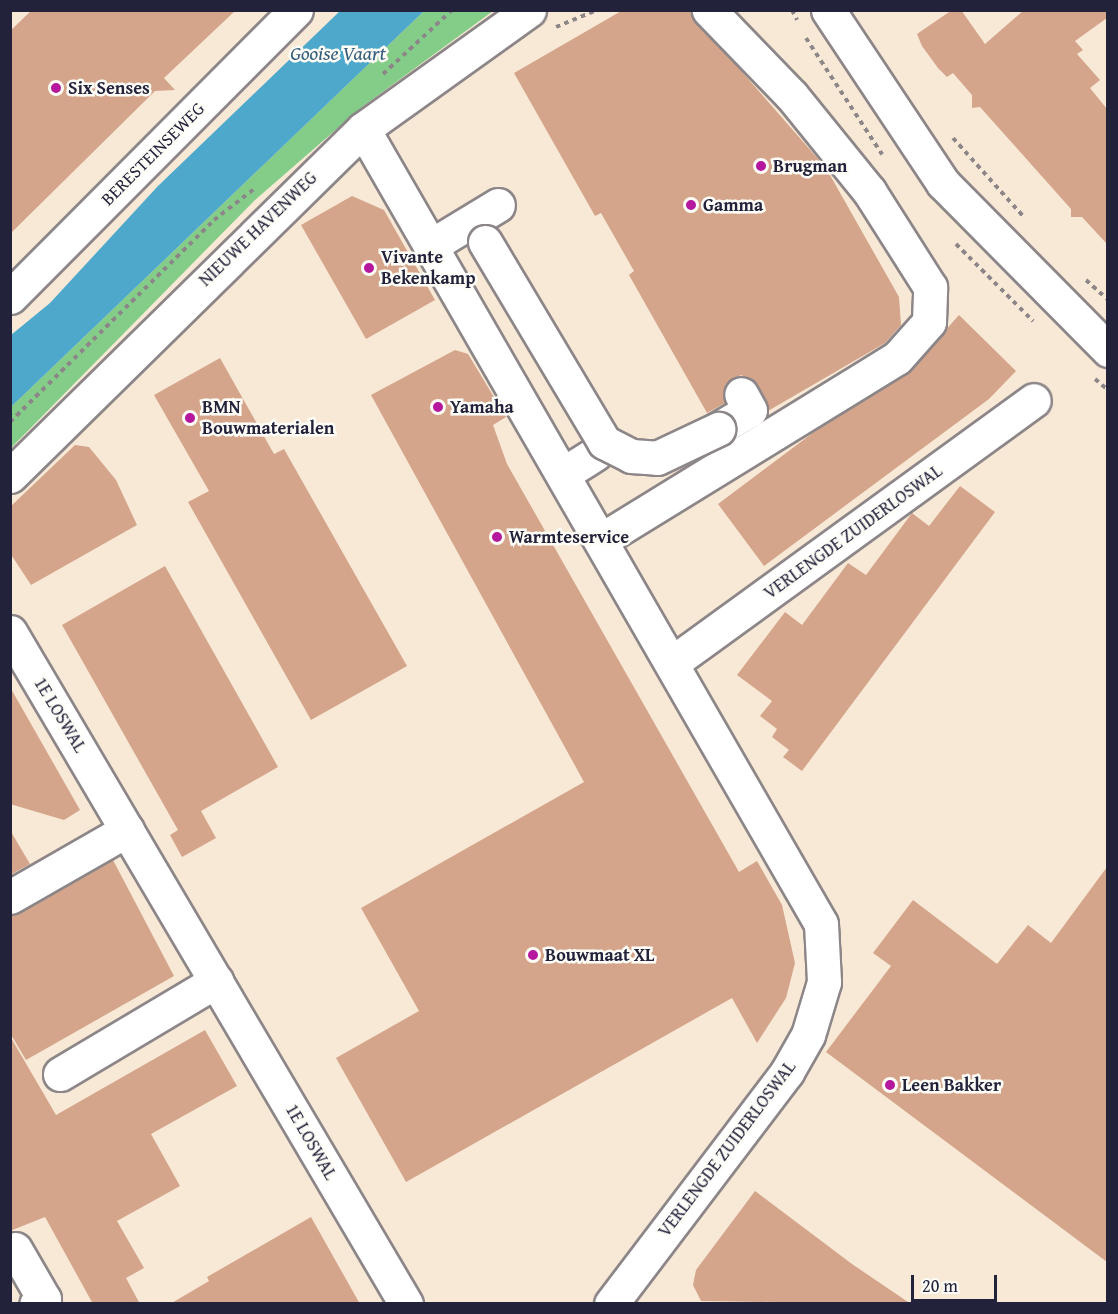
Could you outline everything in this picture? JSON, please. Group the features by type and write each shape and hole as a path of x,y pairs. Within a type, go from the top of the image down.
{"street":[{"name":"BERESTEINSEWEG","path":"10,297 296,10"},
{"name":"NIEUWE HAVENWEG","path":"10,476 363,129 529,10"},
{"path":"601,540 897,358 929,322 930,286 869,191 792,96 710,10"},
{"path":"828,10 943,183 1107,350"},
{"name":"VERLENGDE ZUIDERLOSWAL","path":"363,129 432,245 821,924 824,982 808,1035 787,1072 611,1304"},
{"path":"432,245 485,222 604,442 631,456 657,458 718,429 750,410 741,394"},
{"name":"VERLENGDE ZUIDERLOSWAL","path":"672,663 1034,400"},
{"path":"563,474 595,454"},
{"name":"1E LOSWAL","path":"10,632 406,1304"},
{"path":"10,897 128,830"},
{"path":"60,1074 216,981"},
{"path":"15,1249 44,1299 36,1304"}],"path":[{"path":"383,74 452,10"},
{"path":"948,133 1031,225"},
{"path":"1077,271 1107,300"}],"green space":[{"path":"424,11 493,11 362,107 255,200 11,448 11,407"}],"water":[{"name":"Gooise Vaart","path":"340,11 424,11 11,407 11,335 50,303 158,186"}],"building":[{"path":"32,10 236,10 164,78 175,90 155,91 10,234 10,31"},
{"path":"623,10 688,10 826,168 899,297 901,325 885,343 768,411 757,384 741,375 725,385 725,403 707,413 629,275 634,271 601,213 595,216 514,73"},
{"path":"952,10 961,10 985,44 1024,10 1107,10 1107,18 1075,41 1083,50 1077,54 1100,80 1090,88 1107,109 1107,244 1082,217 1071,217 1071,209 980,107 972,108 972,95 953,73 947,77 922,46 917,34"},
{"path":"352,196 384,210 435,300 366,339 301,225"},
{"path":"959,315 1016,371 989,399 764,566 718,504 818,429 907,374"},
{"path":"455,350 468,354 506,417 493,425 507,464 739,872 757,861 782,905 795,963 786,998 757,1043 732,998 406,1182 336,1058 419,1011 361,908 584,782 371,395"},
{"path":"220,358 274,454 284,449 407,666 311,720 188,502 209,491 154,395"},
{"path":"75,445 89,447 116,480 137,525 31,585 10,553 10,507"},
{"path":"960,486 995,512 802,771 783,757 789,750 772,737 777,729 760,716 772,701 737,675 785,612 802,625 848,563 866,575 912,513 929,526"},
{"path":"165,566 278,767 201,811 216,838 182,857 170,835 178,830 62,625"},
{"path":"10,687 80,810 64,820 10,804"},
{"path":"10,830 30,864 10,875"},
{"path":"113,860 174,976 26,1060 10,1033 10,916"},
{"path":"1107,867 1107,1262 826,1052 891,966 873,953 913,900 997,964 1028,925 1051,943"},
{"path":"205,1030 237,1086 151,1134 180,1186 117,1221 144,1268 126,1278 140,1304 93,1304 45,1217 10,1231 10,1036 56,1115"},
{"path":"755,1191 852,1264 911,1304 701,1301 693,1285 696,1270"},
{"path":"311,1217 360,1304 170,1304 209,1281 207,1277"}],"place":[{"name":"Six Senses","path":"56,88"},
{"name":"Brugman","path":"761,166"},
{"name":"Gamma","path":"691,205"},
{"name":"Vivante Bekenkamp","path":"369,268"},
{"name":"Yamaha","path":"438,407"},
{"name":"BMN Bouwmaterialen","path":"190,418"},
{"name":"Warmteservice","path":"497,537"},
{"name":"Bouwmaat XL","path":"533,955"},
{"name":"Leen Bakker","path":"890,1085"}]}
